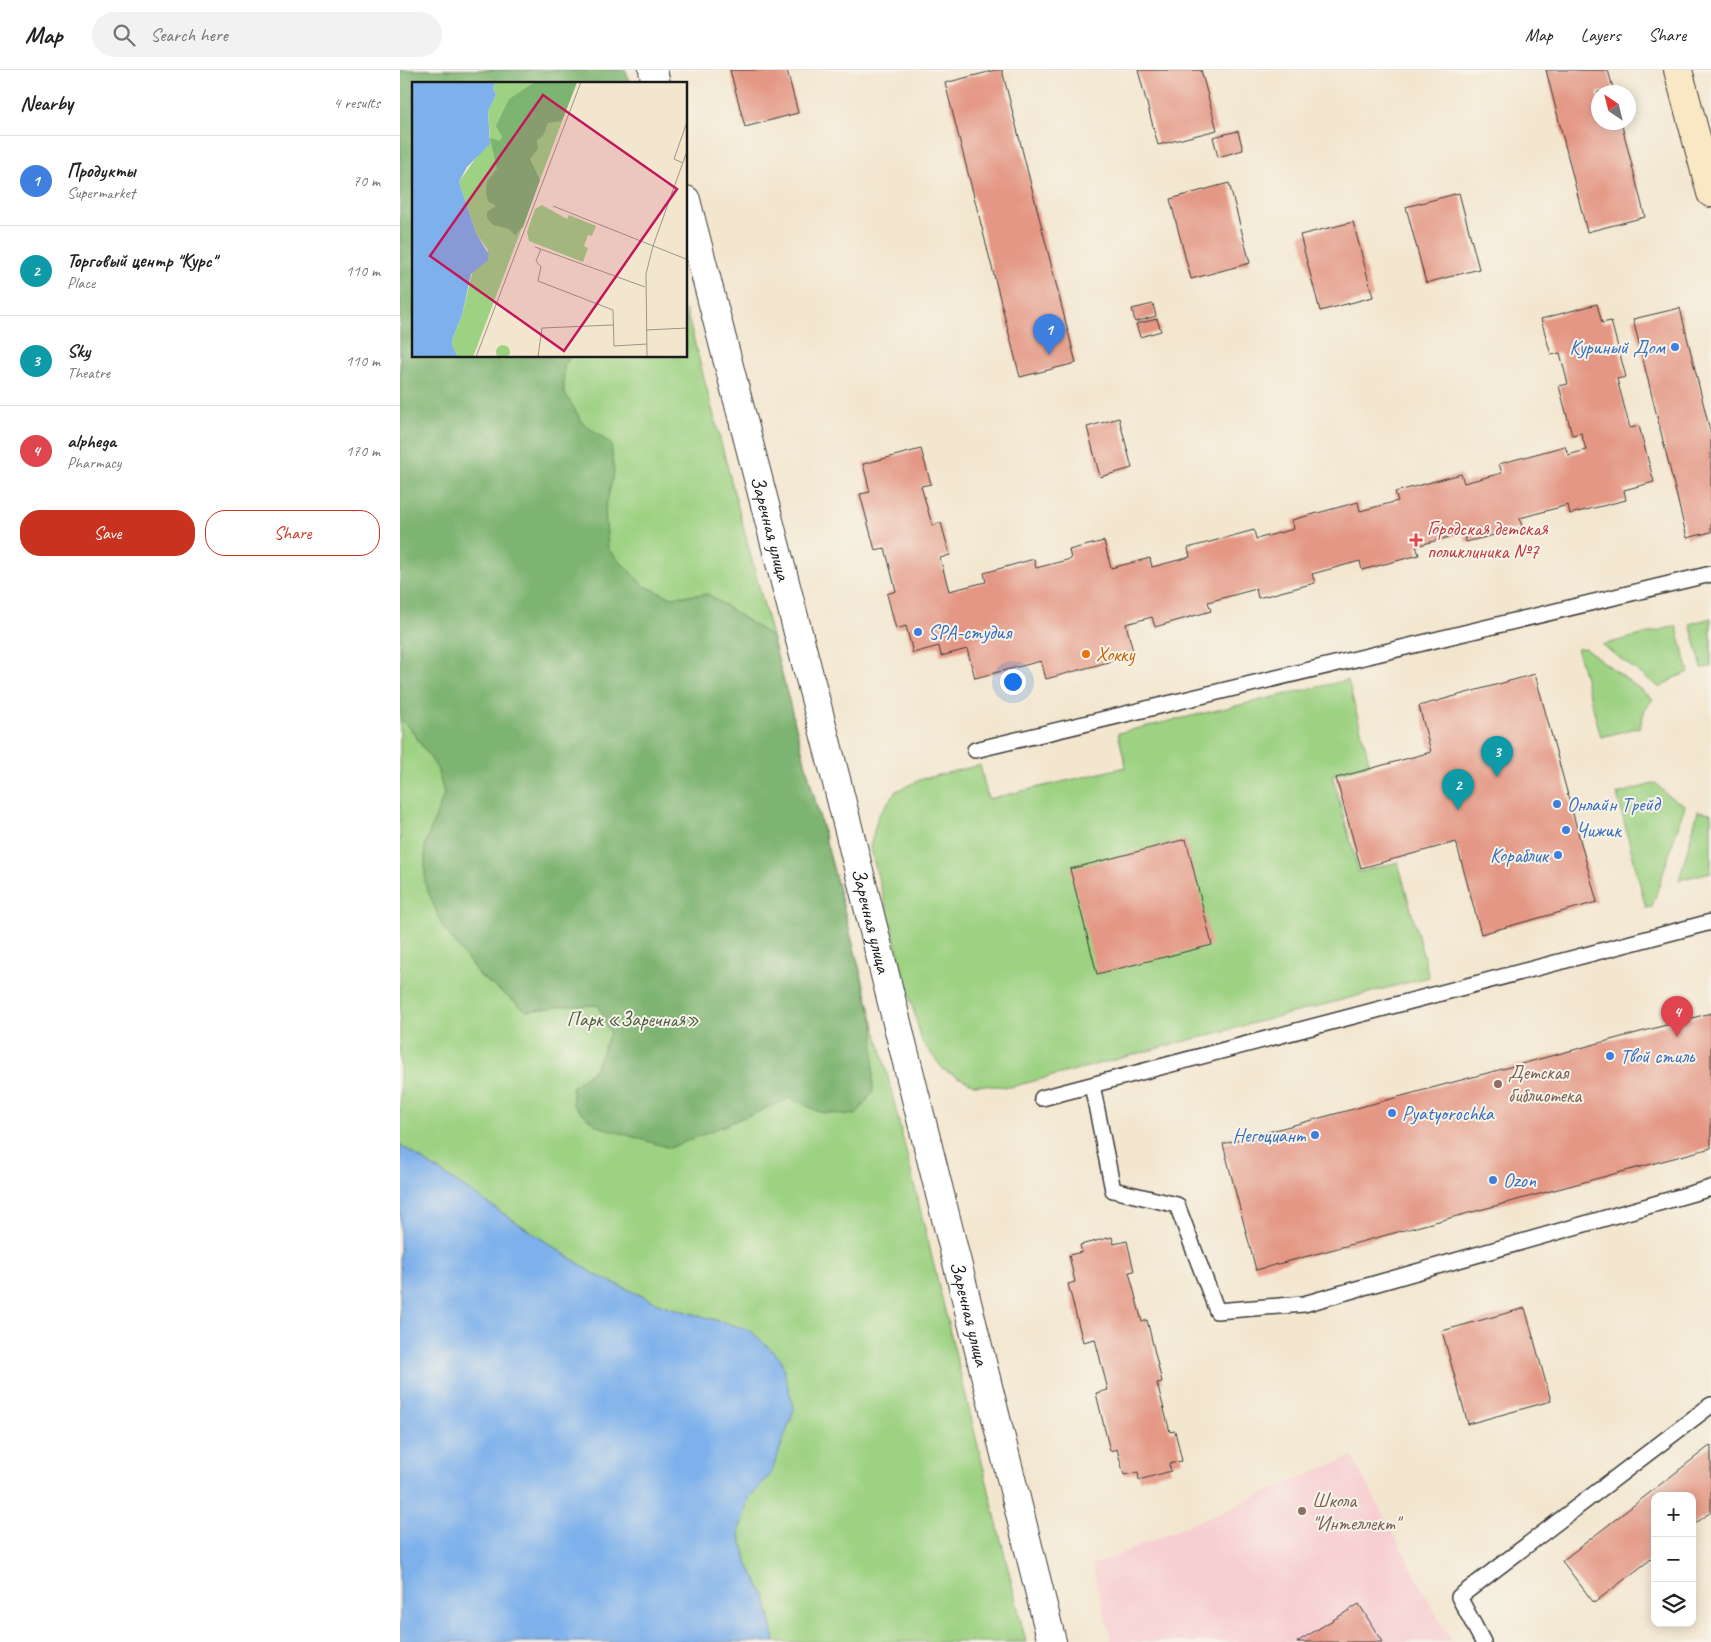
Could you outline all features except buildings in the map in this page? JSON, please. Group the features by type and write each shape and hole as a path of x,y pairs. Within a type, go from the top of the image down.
{"main road":[{"path":"1678,70 1711,193"}],"street":[{"name":"Заречная улица","path":"688,208 839,792 1052,1642"}],"lane":[{"path":"975,750 1711,574"},
{"path":"1042,1098 1711,922"},
{"path":"1092,1085 1113,1190 1177,1205 1217,1310 1304,1304 1711,1188"},
{"path":"1483,1642 1459,1597 1711,1405"}],"shaded area":[{"name":"Школа \"Интеллект\"","path":"1352,1456 1451,1642 1112,1642 1092,1566"}],"green space":[{"name":"Парк «Заречная»","path":"400,70 626,70 629,82 412,82 412,358 688,358 688,318 882,1053 1026,1642 775,1642 766,1598 748,1565 739,1532 748,1499 771,1474 750,1330 662,1305 596,1275 400,1145"},
{"path":"400,70 626,70 629,82 412,82 412,358 570,358 564,366 564,392 583,423 611,444 614,472 605,510 608,549 643,585 670,597 708,594 772,637 874,1025 873,1091 856,1115 819,1112 791,1098 670,1148 597,1126 573,1105 572,1087 595,1069 610,1033 598,1005 566,1006 527,1011 480,976 443,927 425,884 425,845 444,794 437,768 412,731 400,719"},
{"path":"1711,618 1711,667 1702,668 1690,624"},
{"path":"1676,626 1689,672 1674,678 1660,688 1602,645"},
{"path":"1585,648 1653,699 1645,709 1640,727 1601,737 1577,649"},
{"path":"1348,680 1370,765 1332,775 1359,872 1398,862 1429,977 1011,1087 974,1085 944,1070 922,1042 870,847 878,816 896,791 922,779 980,765 988,799 1126,767 1118,733"},
{"path":"1656,783 1668,796 1685,805 1652,907 1646,908 1617,794"},
{"path":"1698,811 1711,813 1711,872 1679,880"}],"water":[{"path":"400,1145 596,1275 662,1305 750,1330 781,1359 794,1410 771,1474 748,1499 739,1532 748,1565 766,1598 775,1642 400,1642"}],"place":[{"name":"Куриный Дом","path":"1675,347"},
{"name":"Продукты","path":"1049,355"},
{"name":"Городская детская поликлиника №7","path":"1416,540"},
{"name":"SPA-студия","path":"918,632"},
{"name":"Хокку","path":"1086,654"},
{"name":"Sky","path":"1497,777"},
{"name":"Онлайн Трейд","path":"1557,804"},
{"name":"Торговый центр \"Курс\"","path":"1458,810"},
{"name":"Чижик","path":"1566,830"},
{"name":"Кораблик","path":"1558,855"},
{"name":"alphega","path":"1677,1037"},
{"name":"Твой стиль","path":"1610,1056"},
{"name":"Детская библиотека","path":"1498,1084"},
{"name":"Pyatyorochka","path":"1392,1113"},
{"name":"Негоциант","path":"1315,1135"},
{"name":"Ozon","path":"1493,1180"},
{"name":"Школа \"Интеллект\"","path":"1302,1511"}]}
